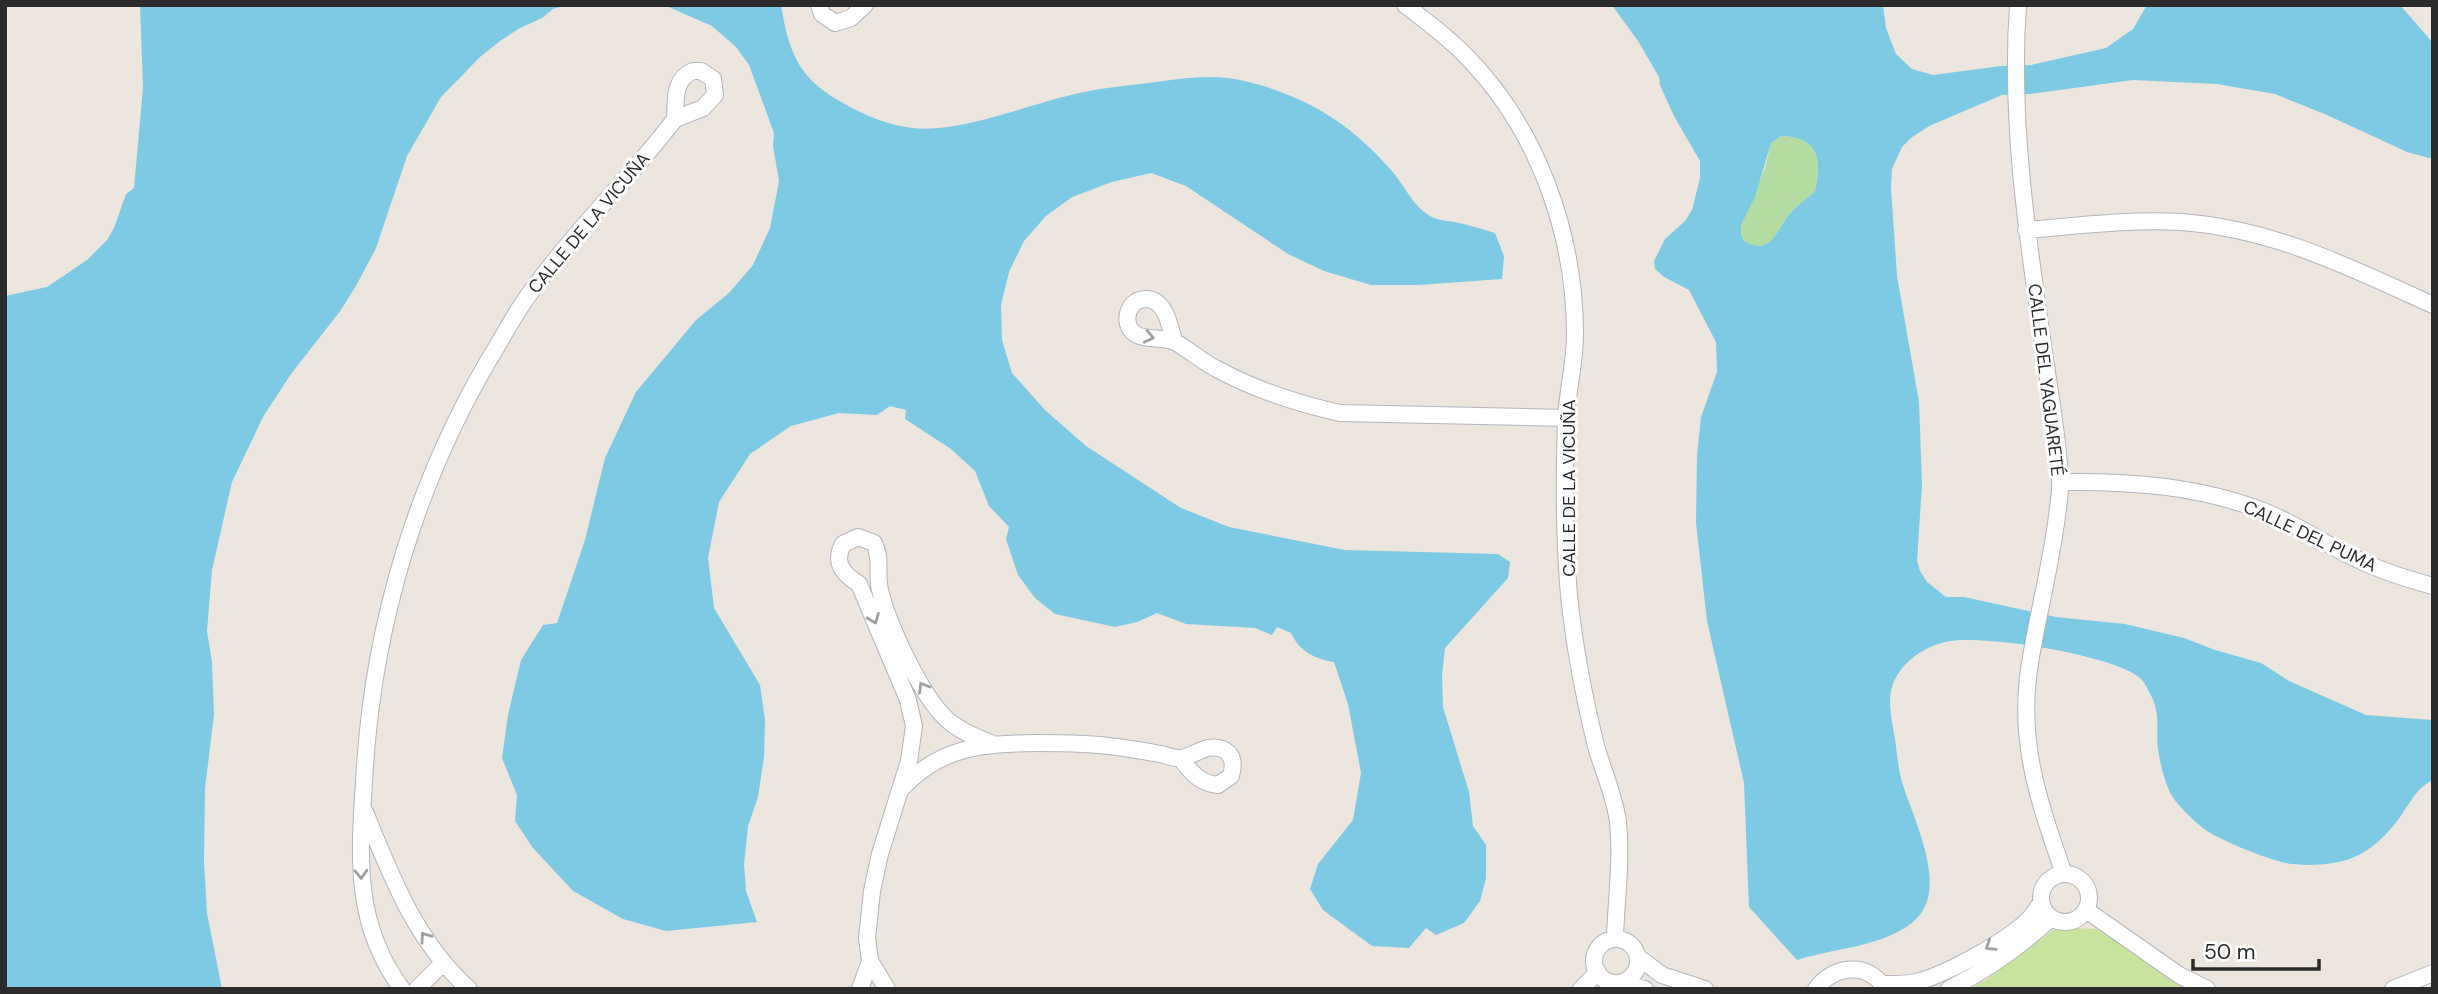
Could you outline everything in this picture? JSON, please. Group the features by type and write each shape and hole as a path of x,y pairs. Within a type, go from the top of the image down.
{"street":[{"path":"819,5 822,15 835,23 851,18 865,5"},
{"name":"CALLE DE LA VICUÑA","path":"1405,5 1466,55 1492,85 1520,125 1553,201 1565,245 1573,288 1575,337 1566,418 1566,542 1570,597 1588,714 1618,819 1620,851 1615,939"},
{"name":"CALLE DEL YAGUARETÉ","path":"2018,5 2015,47 2016,108 2026,229 2060,482 2053,547 2030,659 2026,728 2030,766 2064,874"},
{"name":"CALLE DE LA VICUÑA","path":"402,989 378,951 367,916 360,878 368,716 381,639 401,558 426,485 449,431 473,384 534,286 675,119"},
{"path":"2026,229 2137,221 2181,222 2225,228 2260,235 2319,253 2433,304"},
{"path":"1174,341 1212,367 1242,382 1275,396 1340,413 1566,418"},
{"name":"CALLE DEL PUMA","path":"2060,482 2107,481 2155,485 2234,500 2292,524 2355,559 2388,573 2433,586"},
{"path":"887,989 870,961 867,938 880,853 909,761 914,726 908,700 859,584 847,576 838,560 843,544 858,537 874,543 880,561 880,591 919,681 939,711 964,732 993,744"},
{"path":"859,584 867,584 878,575"},
{"path":"914,726 923,716 939,711"},
{"path":"900,790 913,776 941,758 973,747 993,744 1073,742 1180,758"},
{"name":"CALLE DE LA VICUÑA","path":"362,806 392,880 416,924 443,963 469,989"},
{"path":"2064,874 2077,878 2087,888 2088,896 2086,910 2074,920 2058,921 2046,914 2041,903 2041,894 2049,880 2064,874"},
{"path":"1816,989 1826,977 1849,969 1873,975 1884,986 1920,981 1969,958 2016,929 2028,920 2041,903"},
{"path":"2086,910 2179,975 2207,989"},
{"path":"1948,989 2001,959 2027,941 2051,918"},
{"path":"1645,989 1602,977 1594,960 1603,943 1622,939 1632,946 1638,957 1662,975 1704,989"},
{"path":"1615,982 1632,975 1638,964 1638,957"},
{"path":"860,989 870,961"},
{"path":"417,989 443,963"},
{"path":"1581,989 1598,972"},
{"path":"2393,989 2433,974"}],"green space":[{"path":"1781,136 1803,141 1815,152 1818,169 1815,191 1793,210 1768,243 1762,246 1754,245 1744,241 1741,225 1765,168 1771,143"},
{"path":"2057,927 2096,929 2176,980 2195,989 1969,989 1986,980"}],"water":[{"path":"140,5 567,5 553,9 500,41 480,57 441,97 407,156 376,248 357,284 263,417 232,482 212,570 207,631 212,662 214,715 205,788 204,862 207,913 222,989 5,989 5,296 47,287 87,260 107,240 126,194 134,188 143,88"},
{"path":"664,5 781,5 788,38 798,63 816,84 843,103 868,115 894,125 912,128 950,127 1078,93 1177,79 1219,77 1263,86 1305,102 1342,124 1376,154 1427,214 1437,219 1495,233 1504,256 1502,279 1419,285 1371,285 1324,271 1288,254 1186,186 1151,173 1112,182 1072,197 1046,216 1024,241 1009,272 1001,305 1002,340 1012,373 1045,410 1086,446 1181,508 1229,527 1345,550 1498,554 1510,562 1508,578 1445,648 1443,707 1469,792 1473,826 1486,845 1486,878 1480,901 1464,923 1436,935 1426,928 1409,948 1372,946 1323,910 1310,889 1318,864 1353,820 1361,773 1348,704 1334,662 1308,653 1298,645 1291,633 1277,627 1272,635 1255,628 1186,624 1157,613 1137,622 1115,627 1055,614 1035,598 1018,575 1006,539 1009,527 989,506 975,471 951,449 905,419 906,410 890,406 877,415 839,413 791,426 750,454 719,502 708,558 714,608 760,685 765,720 764,757 758,797 748,826 744,864 746,891 757,922 666,931 623,919 573,891 533,848 515,821 517,795 502,758 508,715 521,660 543,625 557,623 585,540 605,458 636,392 696,320 729,293 753,265 770,228 779,181 773,146 774,133 749,65 736,47 712,26"},
{"path":"1612,5 1883,5 1886,28 1896,54 1912,69 1933,75 2031,65 2106,48 2133,29 2147,5 2400,5 2433,43 2433,159 2407,152 2275,94 2217,84 2133,80 2031,94 2002,95 1929,126 1902,147 1892,169 1891,188 1897,276 1919,402 1922,484 1917,561 1927,582 1946,597 1964,597 2056,617 2125,624 2184,638 2261,663 2289,681 2366,715 2433,720 2433,780 2416,793 2381,839 2352,858 2315,865 2284,863 2232,844 2203,828 2172,796 2159,755 2156,708 2140,678 2126,669 2103,661 2046,648 1986,641 1945,642 1925,650 1907,663 1895,680 1890,701 1901,777 1929,869 1930,887 1926,903 1918,917 1893,934 1861,945 1797,960 1749,907 1744,783 1707,621 1696,523 1697,456 1701,417 1717,372 1716,342 1689,290 1664,277 1655,269 1654,261 1665,239 1685,221 1692,210 1700,178 1700,161 1674,116 1659,77","holes":["1781,136 1794,137 1810,145 1815,152 1818,169 1815,191 1793,210 1768,243 1762,246 1744,241 1741,225 1755,197 1771,143"]}]}
